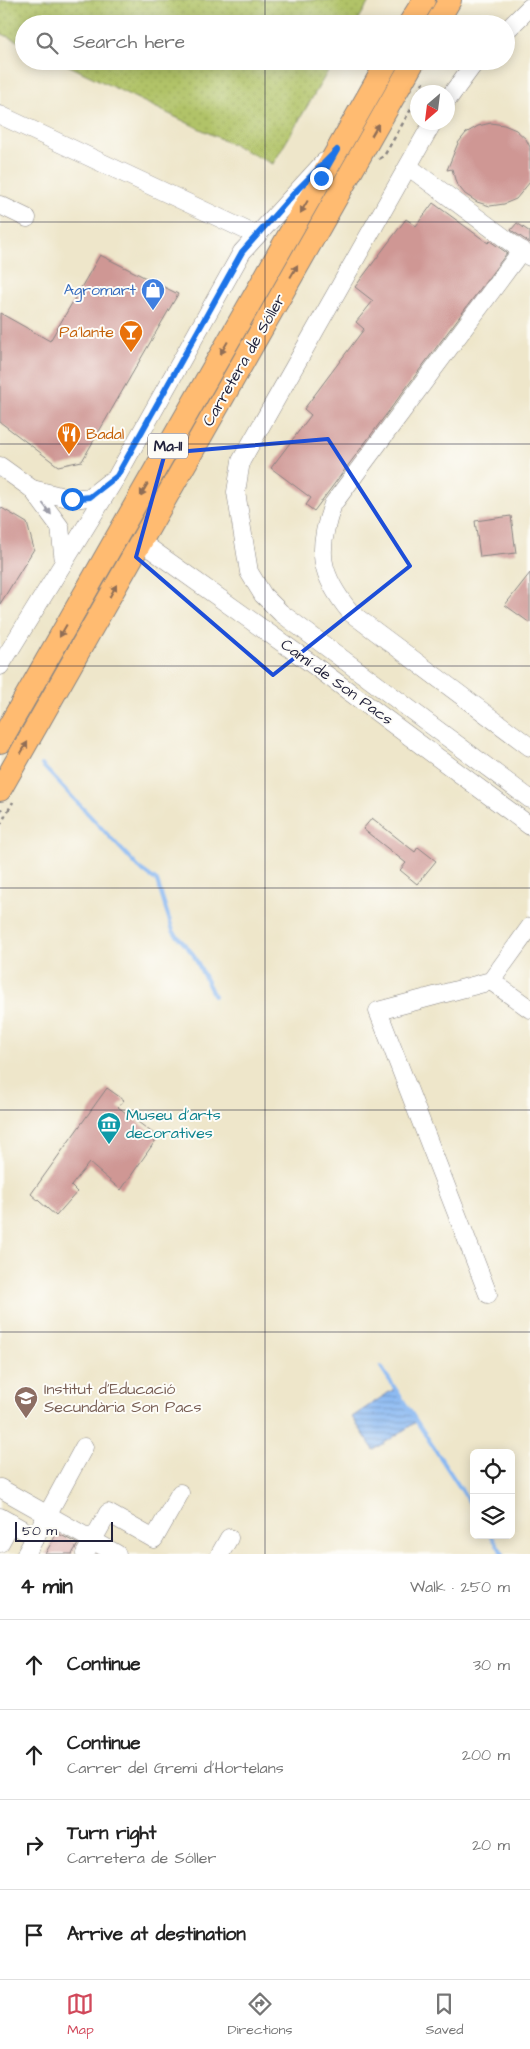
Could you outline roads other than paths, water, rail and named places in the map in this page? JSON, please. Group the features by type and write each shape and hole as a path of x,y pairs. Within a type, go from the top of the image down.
{"main road":[{"path":"441,15 450,0"},
{"name":"Carretera de Sóller","path":"0,742 383,70"},
{"name":"Carretera de Sóller","path":"0,790 409,70"}],"street":[{"path":"515,22 530,8"},
{"path":"455,89 469,70"},
{"path":"0,115 256,235"},
{"path":"428,130 409,167 242,461 236,492 249,572 263,595 281,613 530,799"},
{"path":"0,666 117,476 242,252 337,150"},
{"path":"409,167 526,253 332,504 323,532 324,569 333,591 351,613 530,747"},
{"path":"0,205 27,218"},
{"path":"0,466 32,489 60,527 64,562"},
{"path":"32,489 72,499 90,497 117,476"},
{"name":"Camí de Son Pacs","path":"141,542 312,664 530,826"},
{"path":"488,1294 378,1010 492,981 530,927"},
{"path":"492,981 530,1009"},
{"path":"26,1554 84,1447"},
{"path":"0,1488 47,1515 89,1547 117,1554"},
{"path":"89,1547 108,1513 154,1539 180,1493"},
{"path":"0,1543 5,1520 36,1537"},
{"path":"220,1554 229,1538"}],"water":[{"path":"394,1389 416,1422 374,1450 352,1417"}],"waterway":[{"path":"42,765 139,868 157,881 173,931 193,954 214,996"},
{"path":"381,1367 470,1503"},
{"path":"494,1539 503,1554"}],"place":[{"name":"Agromart","path":"153,311"},
{"name":"Pa'lante","path":"131,353"},
{"name":"Badal","path":"69,455"},
{"name":"Museu d'arts decoratives","path":"109,1145"},
{"name":"Institut d'Educació Secundària Son Pacs","path":"26,1419"}]}
